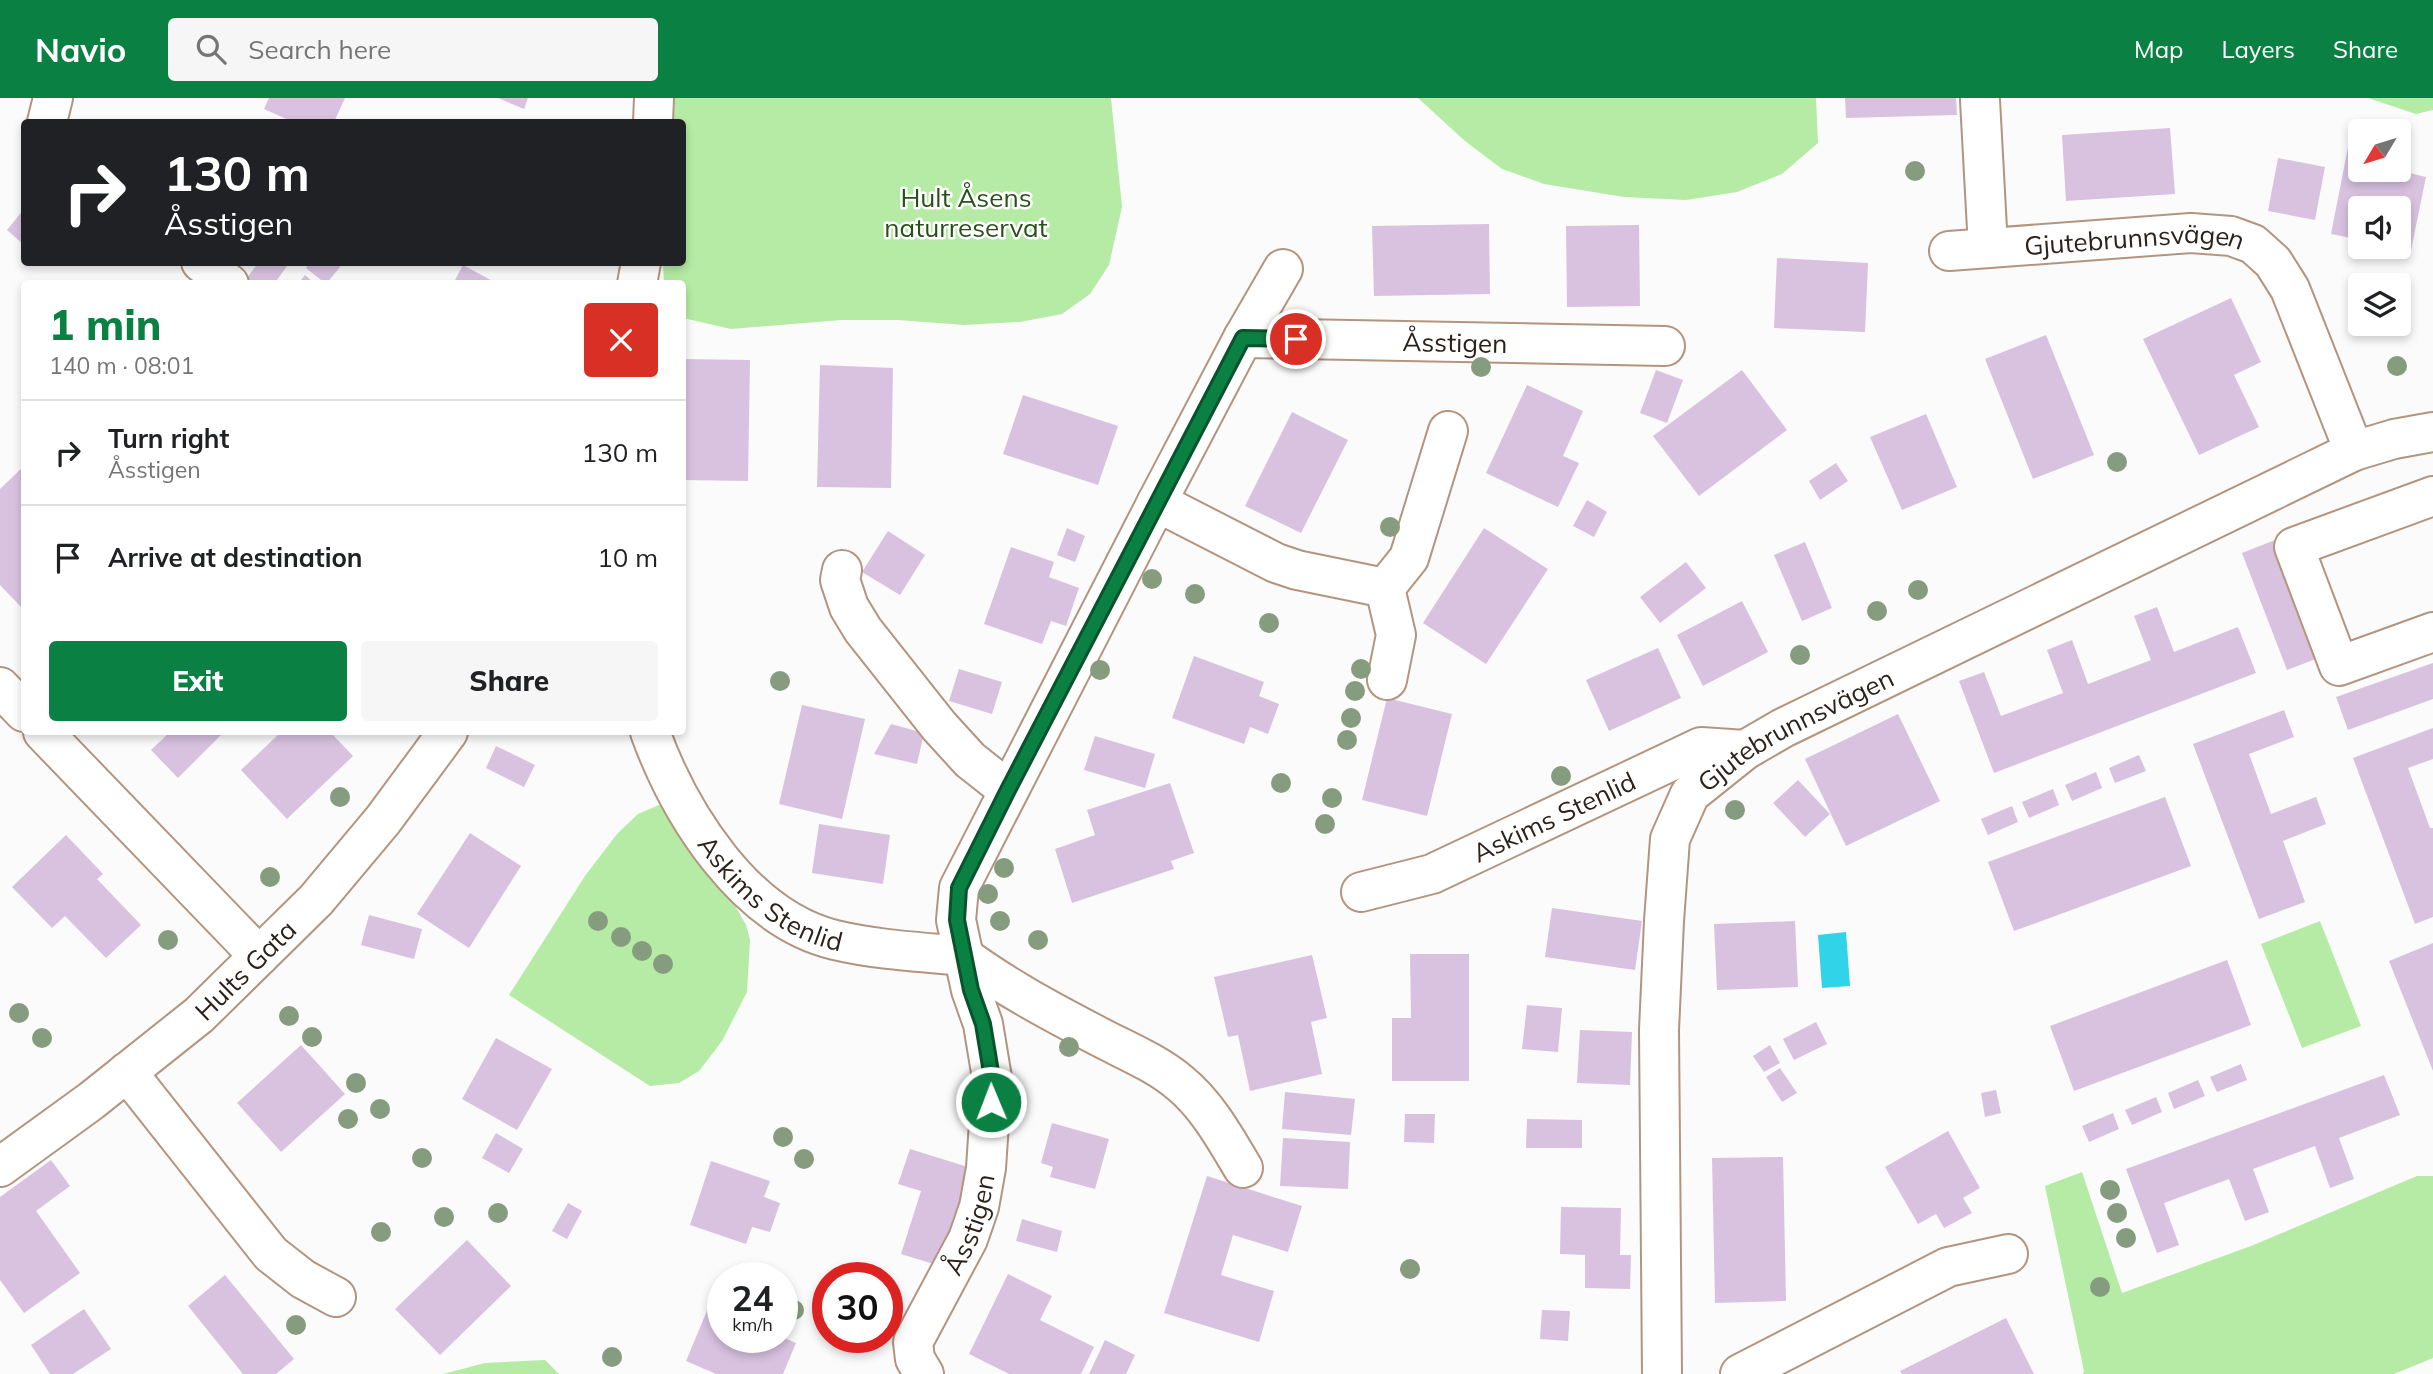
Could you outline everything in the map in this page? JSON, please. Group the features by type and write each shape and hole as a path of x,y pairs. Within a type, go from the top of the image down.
{"street":[{"path":"48,119 53,98"},
{"path":"653,119 654,98"},
{"path":"1980,100 1988,248"},
{"name":"Gjutebrunnsvägen","path":"1949,251 2191,233 2231,236 2253,244 2273,262 2290,289 2354,451"},
{"path":"206,266 224,280"},
{"name":"Åsstigen","path":"911,1363 968,1239 979,1208 986,1168 992,1078 983,1024 963,956 957,920 959,888 1157,502 1243,338 1283,269"},
{"name":"Åsstigen","path":"1243,338 1665,346"},
{"path":"1385,588 1409,558 1448,431"},
{"name":"Gjutebrunnsvägen","path":"1662,1374 1659,1030 1670,839 1690,794 1745,750 1920,660 2073,589 2354,451 2394,439 2432,434"},
{"path":"2433,496 2294,547 2339,666 2433,632"},
{"path":"1157,502 1276,563 1297,570 1385,588"},
{"path":"842,570 840,580 849,607 863,630 962,751 1008,790"},
{"path":"1385,588 1396,635 1387,680"},
{"path":"0,687 21,709"},
{"path":"46,735 259,956"},
{"name":"Hults Gata","path":"0,1167 91,1101 199,1015 316,900 383,820 446,735"},
{"name":"Askims Stenlid","path":"651,735 679,800 701,836 725,865 768,905 802,928 834,940 873,947 963,956"},
{"name":"Askims Stenlid","path":"1361,891 1432,874 1701,747 1745,750"},
{"path":"963,956 1033,1002 1148,1062 1181,1083 1213,1118 1243,1168"},
{"path":"127,1072 271,1254 303,1279 336,1297"},
{"path":"1740,1374 1948,1267 2008,1254"}],"green space":[{"name":"Hult Åsens naturreservat","path":"673,98 1111,98 1122,207 1109,265 1090,294 1062,314 1020,322 964,325 898,320 842,320 731,329 686,319 686,280 664,280 663,266 686,266 686,119 671,119"},
{"path":"1418,98 1816,98 1818,143 1782,174 1737,192 1686,200 1624,197 1544,184 1502,169 1465,141"},
{"path":"2368,98 2433,98 2433,110 2416,114"},
{"path":"659,805 677,816 729,895 746,925 750,940 747,992 722,1041 699,1071 679,1083 650,1086 509,995 585,876 617,834 638,814"},
{"path":"2320,921 2361,1026 2302,1048 2261,944"},
{"path":"2082,1172 2122,1293 2251,1246 2417,1176 2433,1176 2433,1358 2394,1374 2083,1374 2045,1186"},
{"path":"545,1360 559,1374 443,1374 485,1363"}],"water":[{"path":"1846,932 1850,986 1822,988 1818,935"}],"building":[{"path":"269,98 345,98 335,119 286,119 264,109"},
{"path":"498,98 528,98 524,109"},
{"path":"1845,98 1956,98 1957,115 1846,118"},
{"path":"2170,128 2175,194 2066,201 2062,135"},
{"path":"2348,147 2348,182 2412,182 2412,174 2426,177 2411,250 2411,196 2348,196 2348,237 2331,234"},
{"path":"2278,158 2325,167 2315,220 2268,211"},
{"path":"21,213 21,242 7,230"},
{"path":"1489,224 1490,294 1374,296 1372,226"},
{"path":"1639,225 1640,306 1567,307 1566,226"},
{"path":"1777,258 1868,263 1865,332 1774,328"},
{"path":"256,266 287,266 277,280 246,279"},
{"path":"341,266 329,280 321,280 306,268"},
{"path":"465,266 491,280 455,280"},
{"path":"2231,298 2261,362 2234,375 2259,427 2199,455 2143,339"},
{"path":"2046,335 2094,455 2033,479 1985,359"},
{"path":"686,359 750,360 748,481 686,480"},
{"path":"820,365 893,368 891,488 817,487"},
{"path":"1656,370 1683,380 1667,423 1640,413"},
{"path":"1742,370 1787,430 1699,496 1653,436"},
{"path":"1527,385 1583,411 1563,456 1579,463 1558,507 1486,473"},
{"path":"1023,395 1118,426 1098,485 1003,454"},
{"path":"1292,412 1348,440 1301,533 1245,506"},
{"path":"1926,414 1957,487 1902,510 1870,437"},
{"path":"1836,463 1848,481 1820,500 1809,481"},
{"path":"21,469 21,607 0,585 0,489"},
{"path":"1587,500 1607,512 1594,537 1573,526"},
{"path":"1067,528 1085,536 1075,562 1057,555"},
{"path":"1484,528 1548,569 1486,664 1423,623"},
{"path":"888,531 925,555 900,595 862,572"},
{"path":"2275,540 2321,657 2287,670 2242,553"},
{"path":"1805,542 1832,608 1802,621 1774,555"},
{"path":"1011,547 1054,562 1049,577 1079,588 1066,626 1051,621 1042,644 984,624"},
{"path":"1686,562 1706,588 1660,623 1640,597"},
{"path":"1742,601 1768,652 1703,686 1677,635"},
{"path":"2157,607 2174,652 2238,627 2256,673 1994,773 1959,681 1984,672 2001,716 2063,693 2047,650 2072,640 2088,684 2151,660 2134,616"},
{"path":"1658,648 1681,698 1609,731 1586,680"},
{"path":"1194,656 1264,682 1259,696 1279,704 1268,734 1250,727 1244,744 1172,718"},
{"path":"2433,663 2433,699 2348,730 2336,697"},
{"path":"959,669 1002,682 992,714 949,701"},
{"path":"1387,698 1452,714 1427,816 1362,800"},
{"path":"802,705 865,719 842,819 779,804"},
{"path":"2284,710 2294,737 2249,754 2271,814 2316,797 2326,824 2283,841 2305,902 2259,919 2193,744"},
{"path":"1898,714 1940,801 1846,846 1805,759"},
{"path":"891,724 924,733 917,764 874,754"},
{"path":"2433,728 2433,759 2408,768 2430,828 2433,828 2433,917 2415,924 2353,758"},
{"path":"167,735 221,735 178,778 151,750"},
{"path":"278,735 333,735 353,756 287,819 241,770"},
{"path":"1095,736 1155,754 1145,788 1084,770"},
{"path":"496,746 535,765 524,787 486,768"},
{"path":"2139,755 2146,771 2115,783 2109,768"},
{"path":"2096,772 2102,788 2072,801 2065,785"},
{"path":"1798,780 1830,814 1805,837 1773,803"},
{"path":"1170,783 1194,853 1171,861 1174,869 1072,903 1055,849 1095,835 1087,810"},
{"path":"2053,789 2059,805 2029,818 2022,802"},
{"path":"2165,797 2191,866 2014,931 1988,862"},
{"path":"2012,806 2018,822 1988,835 1981,819"},
{"path":"819,824 890,835 883,884 812,873"},
{"path":"470,833 521,866 469,948 417,914"},
{"path":"66,835 103,874 97,879 141,925 106,958 65,916 52,928 12,887"},
{"path":"1552,908 1642,921 1635,970 1545,957"},
{"path":"369,915 422,929 414,959 361,945"},
{"path":"1795,921 1798,987 1717,990 1714,924"},
{"path":"2433,943 2433,1071 2389,961"},
{"path":"1410,954 1469,954 1469,1081 1392,1081 1392,1018 1411,1018"},
{"path":"1312,955 1327,1018 1311,1022 1322,1074 1250,1091 1238,1035 1228,1037 1214,977"},
{"path":"2227,960 2251,1025 2074,1091 2050,1026"},
{"path":"1527,1005 1562,1008 1558,1052 1522,1049"},
{"path":"1816,1022 1827,1044 1794,1060 1783,1039"},
{"path":"1580,1030 1632,1032 1630,1085 1577,1083"},
{"path":"496,1038 552,1069 517,1130 462,1099"},
{"path":"301,1045 345,1094 281,1152 237,1103"},
{"path":"1770,1045 1780,1063 1764,1072 1753,1056"},
{"path":"2241,1064 2247,1080 2217,1092 2210,1077"},
{"path":"1780,1068 1797,1093 1782,1102 1766,1077"},
{"path":"2384,1075 2400,1115 2339,1138 2354,1179 2330,1188 2315,1146 2253,1169 2269,1212 2245,1221 2229,1179 2164,1203 2179,1245 2157,1253 2126,1169"},
{"path":"2198,1080 2205,1096 2174,1109 2168,1093"},
{"path":"1996,1090 2001,1113 1985,1117 1981,1093"},
{"path":"1285,1092 1355,1099 1351,1135 1282,1129"},
{"path":"2156,1097 2162,1112 2132,1125 2125,1110"},
{"path":"2113,1113 2119,1129 2089,1142 2082,1126"},
{"path":"1405,1114 1435,1114 1434,1143 1404,1142"},
{"path":"1527,1119 1582,1120 1582,1148 1526,1148"},
{"path":"1052,1123 1109,1139 1095,1189 1050,1177 1053,1167 1041,1163"},
{"path":"1948,1131 1980,1188 1963,1198 1972,1213 1944,1228 1936,1214 1918,1224 1885,1167"},
{"path":"496,1133 523,1149 509,1173 482,1158"},
{"path":"1283,1138 1350,1142 1348,1189 1280,1186"},
{"path":"910,1149 971,1168 940,1266 901,1254 921,1191 898,1184"},
{"path":"1783,1157 1786,1301 1715,1303 1712,1158"},
{"path":"51,1160 70,1186 36,1211 80,1273 24,1313 0,1280 0,1197"},
{"path":"711,1161 770,1181 764,1197 780,1203 770,1232 752,1227 746,1244 690,1225"},
{"path":"1207,1176 1302,1206 1288,1252 1233,1235 1221,1275 1274,1291 1259,1342 1164,1313"},
{"path":"568,1203 582,1211 567,1239 552,1231"},
{"path":"1561,1207 1621,1208 1620,1255 1631,1255 1630,1289 1585,1288 1585,1255 1560,1254"},
{"path":"1022,1219 1062,1231 1057,1252 1016,1241"},
{"path":"467,1240 511,1286 440,1355 395,1309"},
{"path":"1008,1274 1052,1296 1040,1320 1094,1347 1081,1374 1009,1374 969,1354"},
{"path":"225,1275 294,1359 276,1374 243,1374 188,1306"},
{"path":"84,1309 111,1349 73,1374 50,1374 31,1345"},
{"path":"1542,1310 1570,1311 1568,1341 1540,1339"},
{"path":"707,1311 707,1353 792,1353 783,1374 716,1374 686,1361"},
{"path":"2006,1318 2034,1374 1902,1374 1900,1371"},
{"path":"1105,1340 1135,1355 1126,1374 1089,1374"}],"route":[{"path":"991,1102 992,1078 983,1024 971,990 957,920 959,888 1243,338 1296,339"}]}
